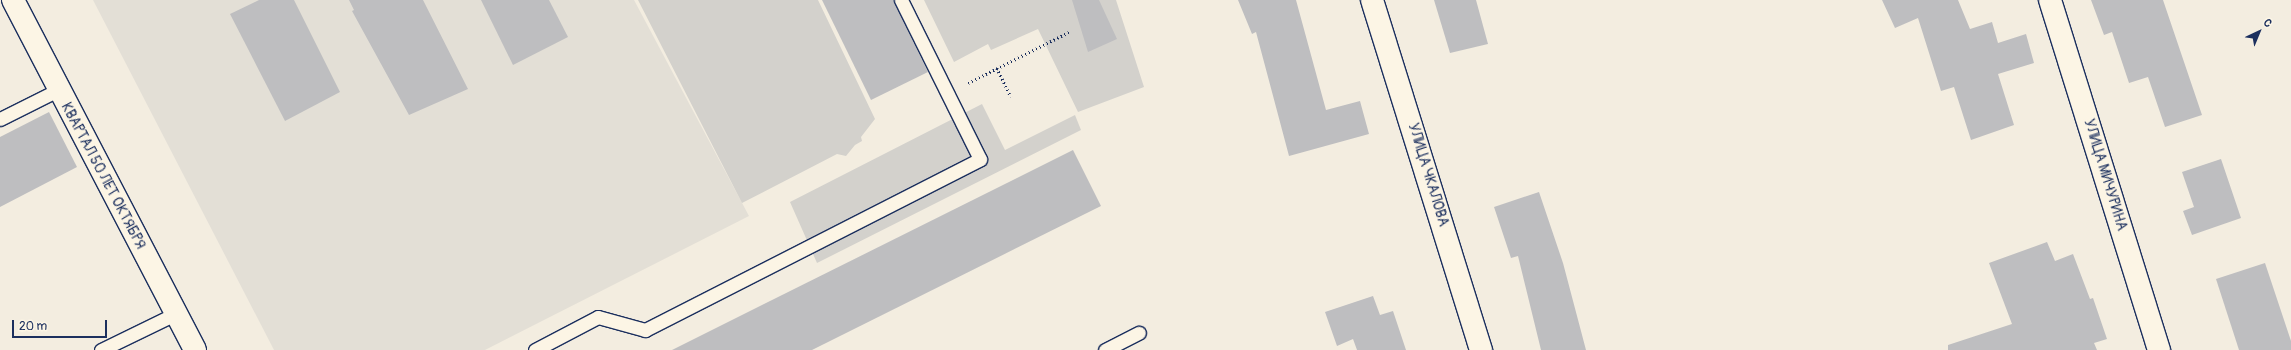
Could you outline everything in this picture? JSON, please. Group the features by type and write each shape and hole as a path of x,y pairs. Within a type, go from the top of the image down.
{"street":[{"name":"КВАРТАЛ 50 ЛЕТ ОКТЯБРЯ","path":"13,0 58,90 195,350"},
{"name":"УЛИЦА ЧКАЛОВА","path":"1372,0 1481,350"},
{"name":"УЛИЦА МИЧУРИНА","path":"2050,0 2159,350"}],"lane":[{"path":"535,350 598,317 645,330 980,159 901,0"},
{"path":"0,119 58,90"},
{"path":"101,350 175,314"},
{"path":"1105,350 1139,333"}],"path":[{"path":"948,94 1071,31"},
{"path":"997,68 1011,97"}],"shaded area":[{"path":"93,0 634,0 749,216 485,350 274,350"},
{"path":"638,0 818,0 875,119 861,137 862,141 855,145 846,156 837,154 742,203"},
{"path":"924,0 1116,0 1144,87 1078,112 1038,29 991,50 988,44 954,62"},
{"path":"982,104 1005,150 1075,115 1081,130 817,263 790,202"}],"building":[{"path":"259,0 294,0 340,92 285,121 230,14"},
{"path":"349,0 423,0 468,89 409,115 352,11 354,10"},
{"path":"481,0 549,0 568,37 513,65"},
{"path":"822,0 893,0 928,72 871,100"},
{"path":"1072,0 1099,0 1117,39 1088,52"},
{"path":"1238,0 1296,0 1326,110 1360,101 1369,134 1289,156 1256,32 1252,34"},
{"path":"1434,0 1476,0 1488,44 1450,53"},
{"path":"1882,0 1958,0 1970,29 1992,22 1998,43 2026,34 2034,63 1998,74 2014,125 1971,140 1954,87 1941,91 1918,18 1895,28"},
{"path":"2091,0 2163,0 2202,115 2165,127 2148,77 2129,83 2112,32 2104,35"},
{"path":"49,112 77,167 0,207 0,137"},
{"path":"1073,150 1101,206 812,350 672,350"},
{"path":"2221,159 2241,218 2192,235 2183,211 2194,207 2182,172"},
{"path":"1539,192 1563,263 1586,350 1541,350 1518,256 1511,258 1494,207"},
{"path":"2047,242 2055,261 2073,254 2090,299 2093,298 2107,339 2094,343 2097,350 1948,350 1948,345 2012,324 1989,263"},
{"path":"2265,263 2291,341 2291,350 2239,350 2216,279"},
{"path":"1373,296 1380,315 1393,311 1406,350 1357,350 1353,339 1337,346 1325,312"}]}
